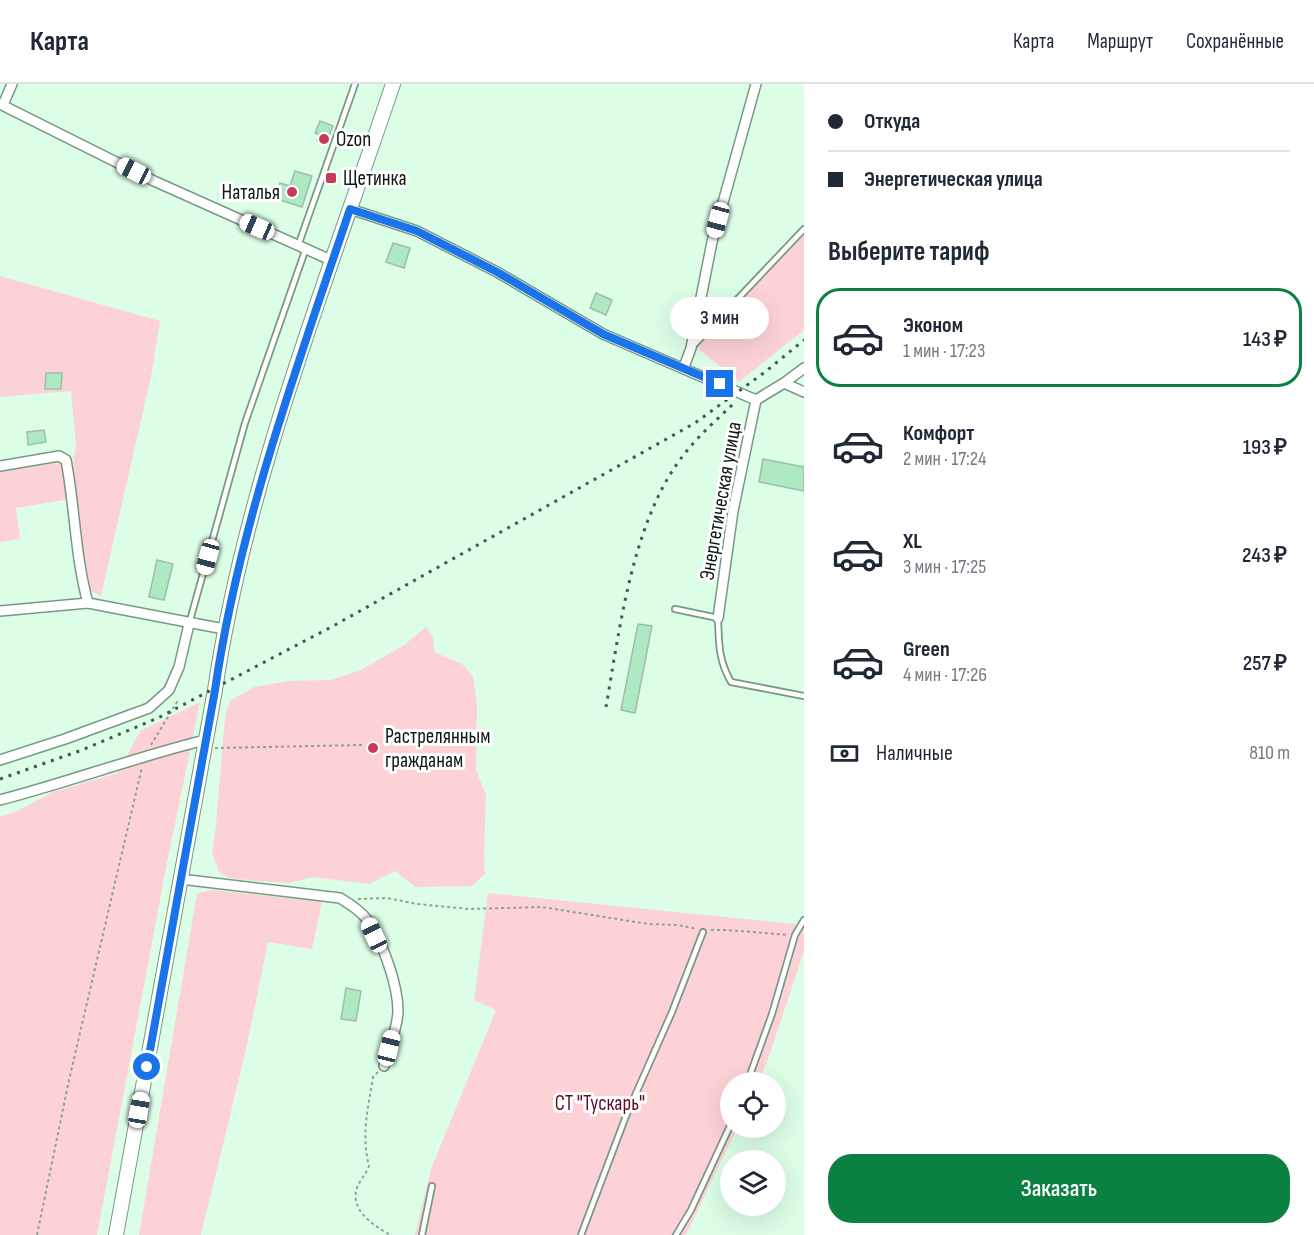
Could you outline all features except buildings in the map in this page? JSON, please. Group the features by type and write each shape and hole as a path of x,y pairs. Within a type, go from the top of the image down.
{"main road":[{"path":"116,1235 224,629 261,484 283,409 393,84"}],"street":[{"path":"12,84 2,104 154,182 333,261"},
{"path":"684,367 691,348 712,242 756,84"},
{"name":"Энергетическая улица","path":"350,209 417,231 497,272 603,334 756,400 733,511 717,618"},
{"path":"756,400 804,368"},
{"path":"784,383 804,392"},
{"path":"0,466 59,456 66,460 80,576 88,603"},
{"path":"0,611 88,603 224,629"},
{"path":"0,760 149,708 169,690 179,667 189,624"},
{"path":"0,801 45,789 145,756 205,744"},
{"path":"180,879 340,898 357,909 369,922 390,972 398,1012 384,1066"}],"lane":[{"path":"189,624 246,423 355,84"},
{"path":"691,348 804,229"},
{"name":"Энергетическая улица","path":"675,609 717,618"},
{"path":"717,618 722,666 731,682 804,696"},
{"path":"751,1072 772,1014 795,935 804,920"},
{"path":"580,1235 626,1116 672,1012 703,932"},
{"path":"676,1235 691,1210 724,1138"},
{"path":"422,1235 432,1186"}],"path":[{"path":"37,1235 69,1080 145,756 177,702 169,690"},
{"path":"205,744 362,745"},
{"path":"340,898 387,898 417,904 469,909 542,908 648,924 695,927 703,932 714,929 795,935"},
{"path":"384,1066 373,1077 365,1123 369,1166 357,1187 356,1196 359,1208 369,1221 391,1235"}],"green space":[{"path":"804,227 804,330 739,382 695,346 789,247"},
{"path":"0,276 160,321 152,372 101,596 91,591 84,573 73,463 76,445 71,391 0,397"},
{"path":"61,462 70,499 16,508 20,539 0,542 0,472"},
{"path":"426,627 433,637 434,652 462,664 473,676 477,704 476,770 486,795 485,874 472,886 415,887 395,871 369,884 312,877 290,883 257,881 229,878 219,872 212,853 224,728 227,708 231,700 254,687 288,681 330,680 361,670 404,645"},
{"path":"200,702 167,863 97,1235 0,1235 0,817 17,811 53,792 118,773 140,731"},
{"path":"214,890 322,902 312,949 268,942 245,1054 201,1235 139,1235 197,893"},
{"name":"СТ \"Тускарь\"","path":"488,893 804,925 804,951 763,1072 720,1072 720,1138 732,1138 727,1150 720,1150 720,1164 686,1235 415,1235 431,1169 496,1010 474,1000"}],"railway":[{"path":"0,779 82,750 158,718 335,625 695,423 765,372 804,340"},
{"path":"606,707 631,574 653,508 668,478 686,452 734,403"}],"place":[{"name":"Ozon","path":"324,139"},
{"name":"Щетинка","path":"331,178"},
{"name":"Наталья","path":"292,192"},
{"name":"Растрелянным гражданам","path":"373,748"}],"route":[{"path":"147,1067 224,629 242,554 283,409 350,209 417,231 497,272 603,334 720,384"}]}
